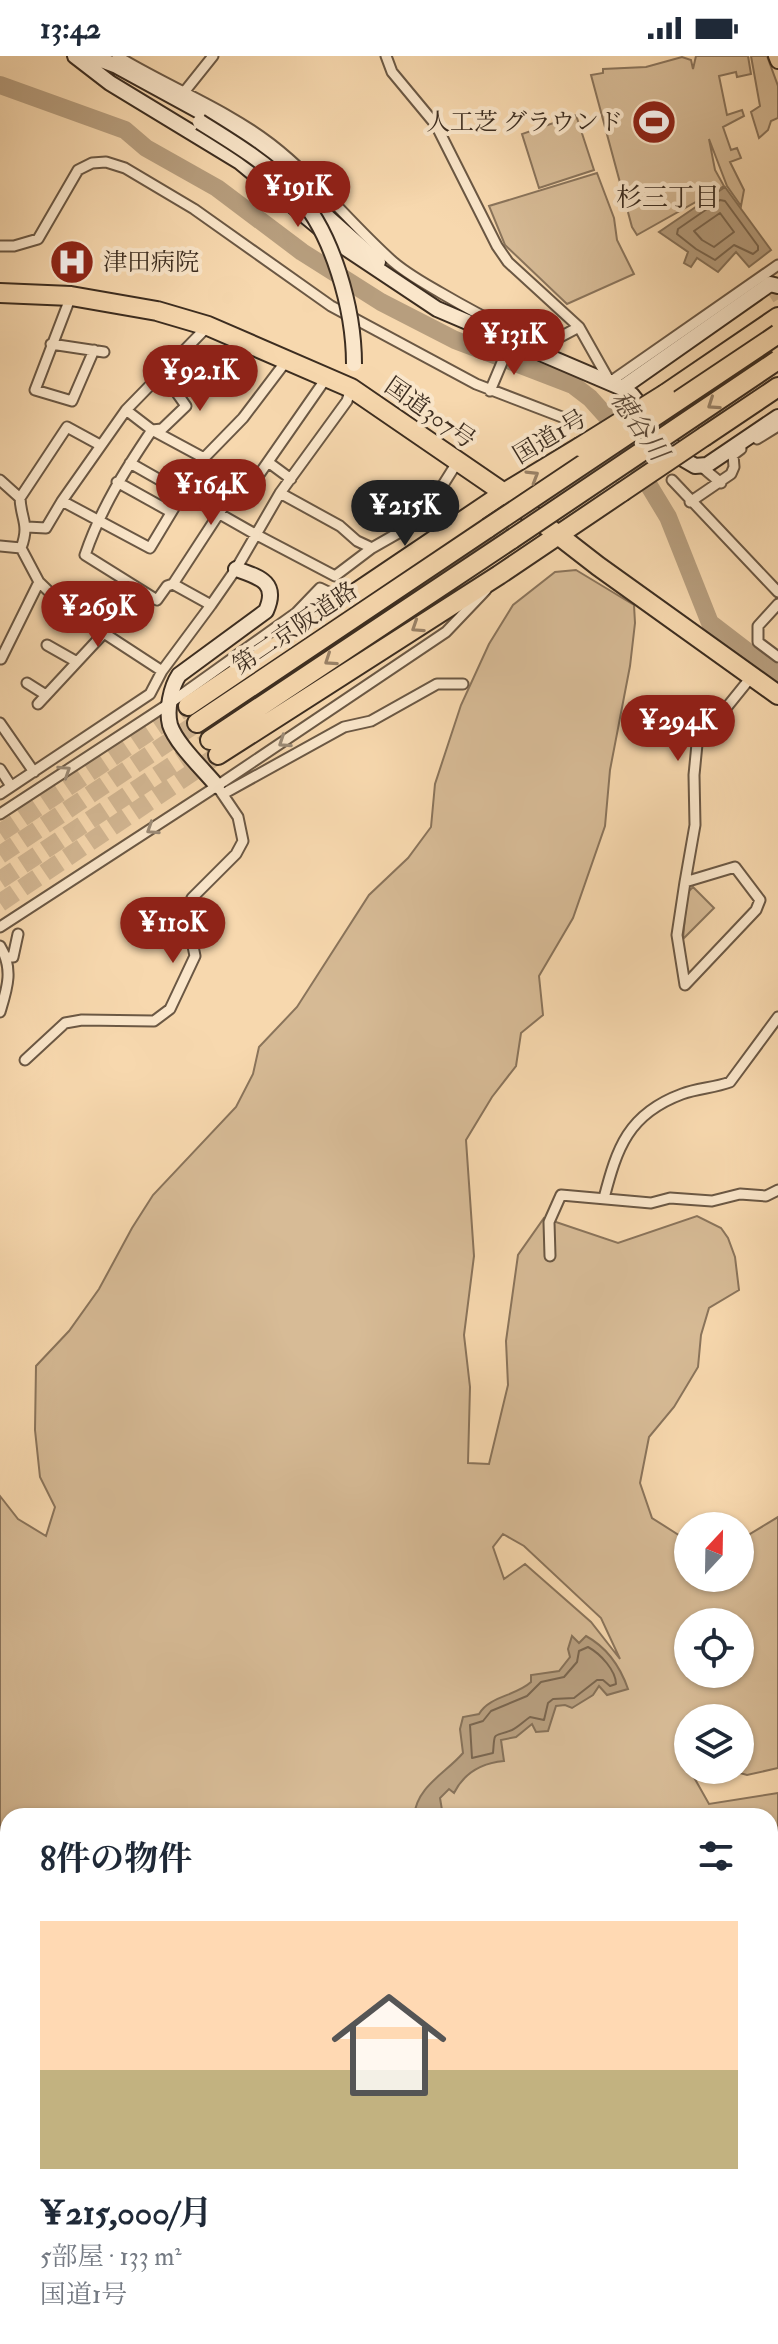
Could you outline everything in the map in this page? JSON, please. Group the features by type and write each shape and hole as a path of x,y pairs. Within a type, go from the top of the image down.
{"highway":[{"name":"国道307号","path":"0,293 71,296 157,311 208,326 351,388 504,493 778,695"},
{"name":"国道1号","path":"185,711 504,493 665,394 778,317"},
{"name":"第二京阪道路","path":"185,711 488,528 778,334"},
{"name":"第二京阪道路","path":"499,575 214,747 512,539 778,360"},
{"path":"499,575 778,387"}],"street":[{"path":"75,56 110,83 240,162 368,266 437,309 475,326"},
{"path":"0,794 150,694 162,671 236,569 280,493 347,401 354,364 347,297 317,222 297,194 268,167 200,122 81,56"},
{"path":"91,56 117,66 258,143 277,158 315,206 378,263 475,326 509,346 616,385 632,395 683,459 702,467 721,483"},
{"path":"117,56 256,133 290,159 393,262 501,328 545,345 579,327"},
{"path":"185,91 213,56"},
{"path":"386,56 392,72 436,125 508,262 579,327 616,385"},
{"path":"0,246 14,246 38,239 78,170 92,163 106,162 125,168 194,209 331,306 490,391 567,419"},
{"path":"616,385 778,265"},
{"path":"616,385 770,284 778,286"},
{"path":"51,344 99,351 72,401 35,390 51,344 71,296"},
{"path":"27,527 46,528 126,410 208,326"},
{"path":"490,391 509,346"},
{"path":"62,501 150,548 204,458 243,418 287,360"},
{"path":"152,430 162,429 186,406 162,372"},
{"path":"256,479 327,377"},
{"path":"126,410 152,430 204,458"},
{"path":"702,467 778,417"},
{"path":"690,502 731,474 733,455 778,426"},
{"path":"100,445 67,427 20,498 27,527 21,548 39,582 67,609 162,671"},
{"path":"152,430 117,482 96,521 85,555 157,600 167,586 173,584 235,489"},
{"path":"130,463 335,576 372,548 421,520 458,461"},
{"path":"268,462 291,479"},
{"path":"0,480 20,498"},
{"path":"672,480 778,592"},
{"path":"117,482 171,512"},
{"path":"280,493 340,526 357,541 372,548"},
{"path":"0,546 21,548"},
{"path":"185,711 172,685 179,675 266,611 271,600 266,584 257,576 236,569"},
{"path":"0,927 220,790 446,632 499,575"},
{"path":"1,659 39,582"},
{"path":"173,584 211,605"},
{"path":"778,604 757,630 758,642 778,657"},
{"path":"38,704 104,633"},
{"path":"47,645 77,662"},
{"path":"685,882 735,867 760,900 756,910 685,985 677,935 685,882 695,825 697,744 752,676"},
{"path":"27,683 46,695"},
{"path":"220,790 344,727 371,721 437,684 463,684"},
{"path":"25,1060 65,1023 82,1020 154,1021 170,1009 195,956 186,912 192,898 236,854 243,841 238,817 170,725 185,711"},
{"path":"0,814 185,711"},
{"path":"0,723 34,772"},
{"path":"0,769 11,786"},
{"path":"7,957 13,957 18,934"},
{"path":"0,946 7,957 9,984 0,1012"},
{"path":"604,1198 615,1154 635,1124 680,1094 730,1082 778,1017"},
{"path":"550,1256 549,1222 561,1195 651,1203 670,1198 712,1201 734,1194 766,1196 778,1190"}],"shaded area":[{"name":"人工芝 グラウンド","path":"696,56 748,56 751,74 737,77 736,72 719,76 727,115 742,110 744,116 723,127 731,150 737,148 741,158 730,162 744,190 741,206 727,186 709,139 715,170 724,186 637,235 632,227 591,75 603,73 603,69 646,67 682,57 691,60 693,69"},
{"path":"751,56 767,56 778,86 778,118 771,121 768,130 759,138 751,112 760,106"},
{"path":"576,115 594,170 539,188 522,134"},
{"path":"597,173 614,218 617,240 634,274 567,304 505,245 489,206"},
{"path":"576,570 634,605 630,666 610,770 605,826 573,918 539,976 543,1015 521,1033 516,1066 492,1097 466,1140 474,1256 464,1335 470,1387 468,1463 489,1464 508,1385 506,1341 518,1255 544,1218 618,1243 697,1216 721,1228 735,1257 739,1290 709,1308 701,1335 698,1367 674,1407 649,1437 640,1483 652,1518 674,1532 674,1592 754,1592 754,1532 778,1517 778,1768 754,1773 754,1704 674,1704 674,1784 698,1784 709,1804 778,1793 778,1808 0,1808 0,1496 18,1519 46,1536 55,1507 40,1477 35,1430 36,1366 69,1331 99,1289 153,1195 236,1107 253,1074 259,1047 297,1007 369,895 408,858 431,827 435,784 461,705 489,644 513,605 555,572","holes":["503,1534 524,1546 601,1618 620,1659 591,1622 525,1564 504,1579 493,1547"]},
{"path":"693,887 714,908 683,939 687,893"}],"water":[{"path":"725,187 771,250 749,267 736,252 718,272 697,258 691,267 684,263 688,252 659,232"},
{"path":"572,1636 579,1643 586,1636 601,1646 617,1665 628,1689 607,1695 599,1686 593,1695 572,1708 556,1706 548,1731 536,1732 532,1724 516,1737 501,1740 504,1761 474,1770 454,1793 449,1789 440,1798 442,1808 416,1808 426,1788 463,1753 460,1729 463,1717 479,1714 489,1703 525,1687 531,1682 531,1675 559,1671 570,1657 568,1649"}],"waterway":[{"name":"穂谷川","path":"0,85 125,130 146,148 217,188 302,252 381,302 455,340 573,385 608,418 668,517 710,623 778,675"}],"tunnel":[{"path":"765,281 778,301"},
{"path":"0,833 188,706"},
{"path":"0,855 197,723"},
{"path":"0,880 210,740"},
{"path":"0,903 218,755"}],"place":[{"name":"人工芝 グラウンド","path":"654,122"},
{"name":"津田病院","path":"72,262"}],"district":[{"name":"杉三丁目","path":"668,198"}]}
